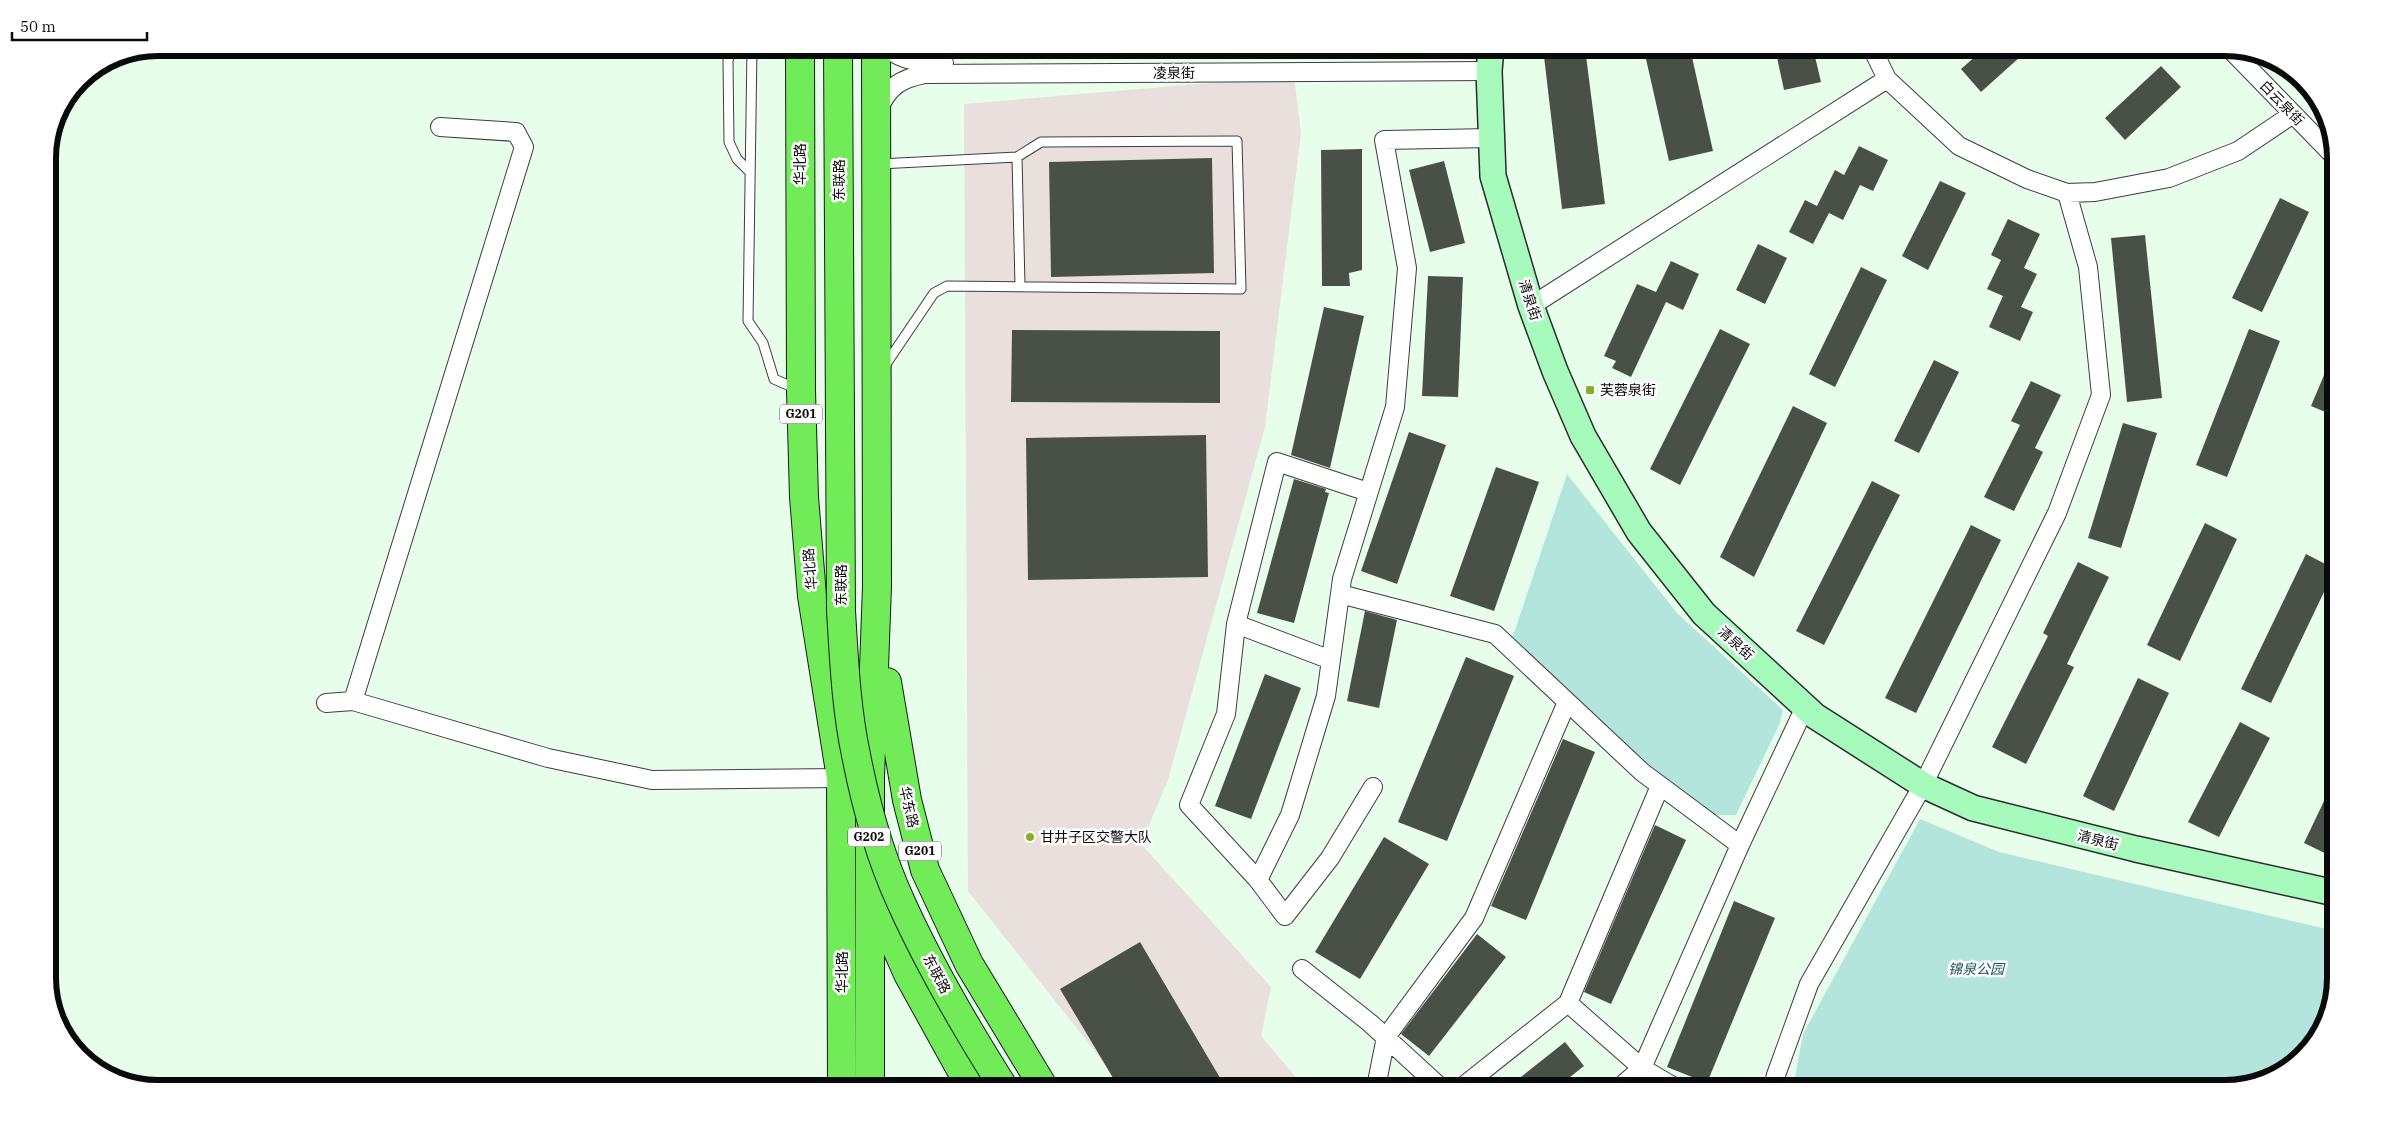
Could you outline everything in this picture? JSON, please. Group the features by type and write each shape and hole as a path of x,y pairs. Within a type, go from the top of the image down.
{"highway":[{"name":"华北路","path":"800,56 801,391 804,497 812,596 841,778 842,1080"},
{"name":"东联路","path":"838,56 841,611 846,676 856,754 875,829 899,898 953,1004 999,1080"},
{"name":"华北路","path":"870,1080 870,777 877,586 876,56"},
{"name":"华东路","path":"877,586 893,727 907,800 926,870 969,964 1039,1080"},
{"path":"869,886 908,974 967,1080"}],"street":[{"name":"凌泉街","path":"901,56 925,63 1490,59"},
{"path":"1876,56 1886,79 1959,146 2027,179 2067,192 2095,192 2169,178 2238,151 2293,114"},
{"name":"白云泉街","path":"2238,57 2326,148"},
{"name":"凌泉街","path":"876,113 884,95 895,84 926,74 1490,59"},
{"name":"清泉街","path":"1490,59 1493,176 1531,306 1555,372 1583,436 1639,532 1704,614 1815,716 1923,785 1973,808 2136,849 2327,891"},
{"path":"1531,306 1886,79"},
{"path":"353,701 524,147 516,132 440,128"},
{"path":"1258,880 1290,815 1326,696 1342,579 1395,407 1407,268 1384,140 1492,138"},
{"path":"1775,1080 1808,984 1923,785 2057,513 2100,394 2088,268 2067,192"},
{"path":"1368,492 1276,462 1236,624 1226,714 1190,805 1258,880 1285,916 1330,858 1373,787"},
{"path":"1340,594 1495,634 1642,772 1740,845"},
{"path":"1236,624 1331,660"},
{"path":"326,703 353,701 548,758 652,780 841,778"},
{"path":"1378,1080 1386,1038 1474,918 1567,702"},
{"path":"1628,1080 1642,1068 1740,845 1805,707"},
{"path":"1471,1080 1568,1003 1660,786"},
{"path":"1302,969 1386,1038 1432,1080"},
{"path":"1568,1003 1642,1068 1662,1080"}],"lane":[{"path":"730,56 728,61 729,142 737,159 750,172"},
{"path":"752,56 748,321 763,343 774,379 801,391"},
{"path":"876,164 1017,157 1041,142 1237,141 1241,289 947,286 934,294 877,378"},
{"path":"1017,157 1020,286"}],"shaded area":[{"path":"1294,76 1301,133 1265,427 1168,780 1141,844 1271,987 1261,1036 1298,1080 1118,1080 968,891 964,104"}],"green space":[{"path":"1567,474 1677,613 1783,710 1780,723 1736,815 1715,815 1634,753 1512,639"},
{"name":"锦泉公园","path":"1920,819 1999,852 2327,929 2327,984 2325,997 2319,1017 2310,1034 2281,1063 2257,1074 2238,1079 1794,1080 1803,1034"}],"building":[{"path":"1544,56 1586,56 1605,204 1562,209"},
{"path":"1645,56 1692,56 1713,151 1669,161"},
{"path":"1777,56 1815,56 1821,82 1784,90"},
{"path":"1976,56 2021,56 1981,92 1961,69"},
{"path":"2161,66 2181,87 2125,140 2105,118"},
{"path":"1859,146 1888,160 1873,191 1860,185 1843,220 1829,213 1813,244 1789,232 1805,200 1817,206 1835,170 1844,175"},
{"path":"1362,149 1362,270 1349,273 1350,286 1322,286 1321,150"},
{"path":"1212,158 1214,273 1051,277 1049,162"},
{"path":"1444,161 1465,243 1430,252 1409,170"},
{"path":"1940,181 1966,193 1928,270 1902,256"},
{"path":"2280,198 2309,212 2262,312 2232,298"},
{"path":"2008,219 2040,234 2024,268 2037,274 2021,307 2033,312 2020,341 1989,327 2003,296 1987,289 2001,260 1991,255"},
{"path":"2145,235 2162,398 2127,402 2111,238"},
{"path":"1758,244 1787,258 1765,304 1736,290"},
{"path":"1671,261 1699,274 1683,310 1666,302 1631,377 1612,368 1616,361 1604,356 1637,284 1656,292"},
{"path":"1861,267 1887,280 1835,387 1809,374"},
{"path":"1428,276 1463,277 1458,397 1422,396"},
{"path":"1324,307 1364,316 1330,468 1291,455"},
{"path":"1720,329 1750,344 1680,485 1650,469"},
{"path":"2249,329 2280,341 2227,477 2196,465"},
{"path":"1012,330 1220,331 1220,403 1011,402"},
{"path":"1934,360 1959,372 1919,453 1894,441"},
{"path":"2327,368 2327,413 2311,406"},
{"path":"2031,381 2061,395 2035,448 2043,452 2014,511 1984,497 2020,425 2011,421"},
{"path":"1793,406 1827,423 1754,577 1720,557"},
{"path":"2123,423 2157,433 2121,548 2088,538"},
{"path":"1409,432 1446,445 1397,584 1361,571"},
{"path":"1206,435 1208,577 1028,580 1026,438"},
{"path":"1496,467 1539,482 1494,611 1450,596"},
{"path":"1294,479 1326,489 1325,492 1329,493 1294,623 1257,613"},
{"path":"1872,481 1900,495 1824,645 1796,631"},
{"path":"2205,523 2237,539 2180,661 2147,645"},
{"path":"1971,525 2001,540 1916,713 1885,698"},
{"path":"2306,554 2327,565 2327,586 2271,703 2241,689"},
{"path":"2078,562 2109,577 2067,664 2074,667 2026,764 1992,747 2048,636 2043,633"},
{"path":"1365,611 1397,620 1379,708 1347,701"},
{"path":"1466,657 1514,676 1447,841 1398,822"},
{"path":"1265,674 1301,688 1251,819 1215,806"},
{"path":"2138,678 2169,693 2114,811 2083,796"},
{"path":"2240,722 2270,738 2219,837 2188,822"},
{"path":"1563,739 1595,752 1526,920 1491,906"},
{"path":"2327,795 2327,854 2304,843"},
{"path":"1655,825 1686,840 1611,1004 1584,992"},
{"path":"1384,837 1429,864 1360,979 1315,952"},
{"path":"1734,901 1775,918 1708,1080 1700,1080 1667,1067"},
{"path":"1477,934 1506,957 1429,1056 1401,1034"},
{"path":"1140,942 1221,1080 1114,1080 1060,989"},
{"path":"1565,1042 1584,1066 1566,1080 1517,1080"}],"place":[{"name":"芙蓉泉街","path":"1590,390"},
{"name":"甘井子区交警大队","path":"1030,837"}]}
